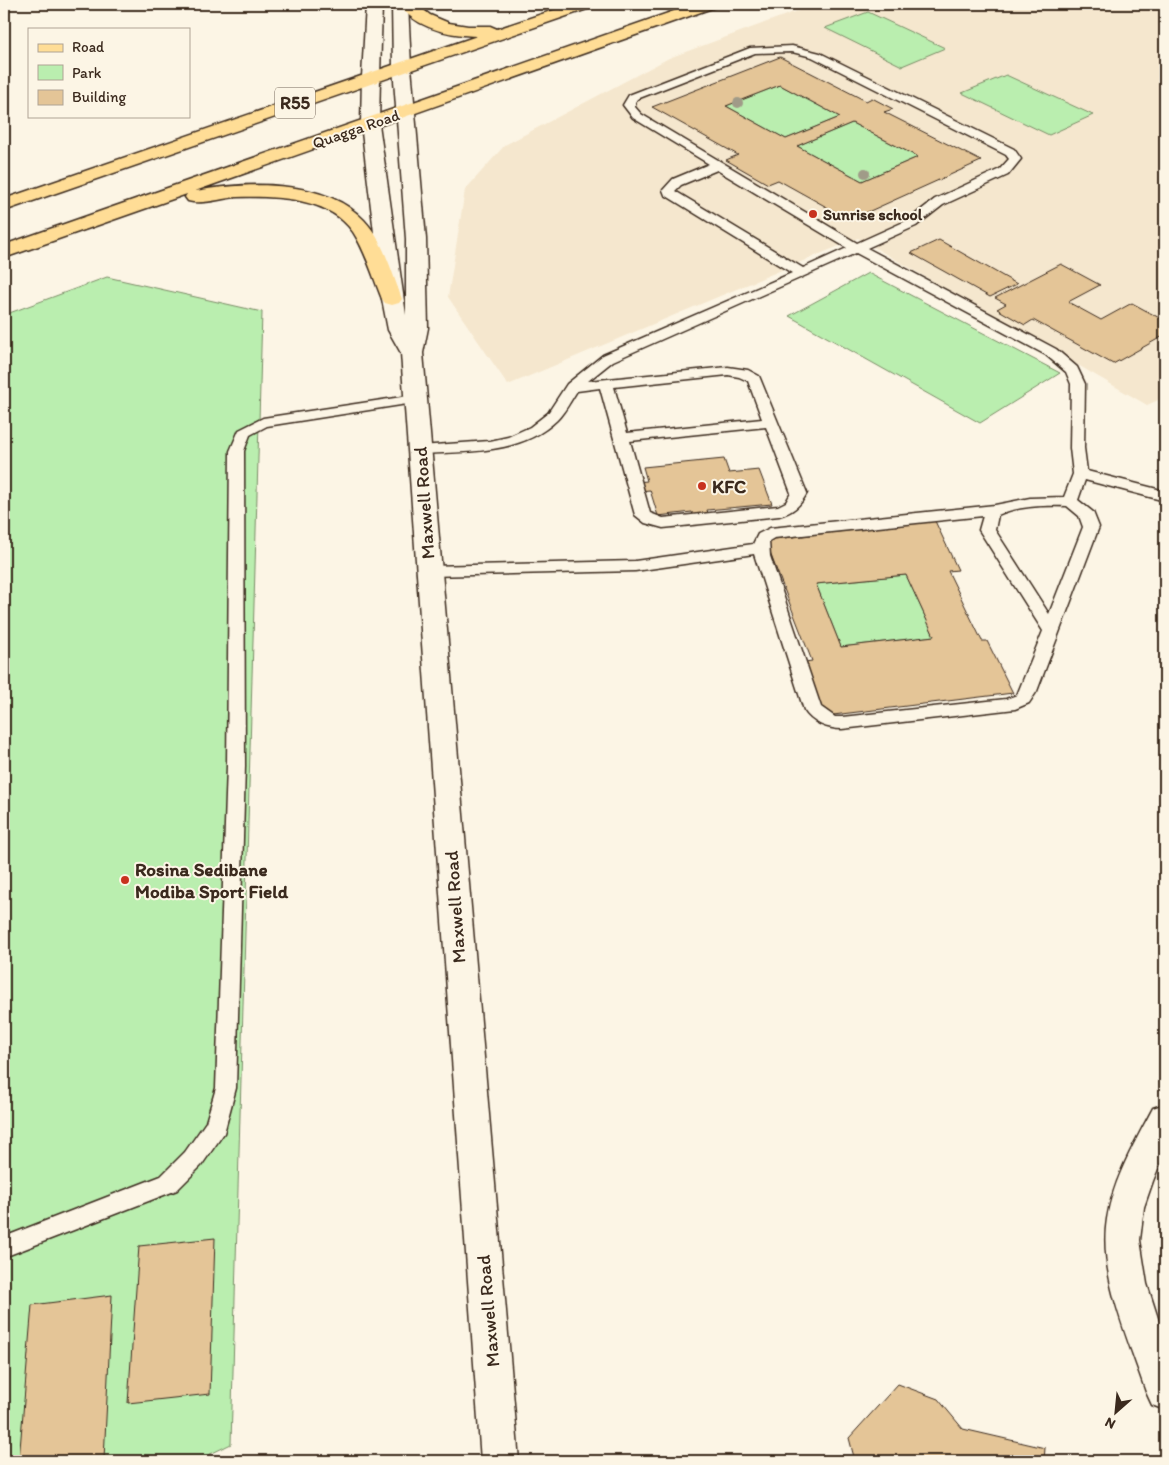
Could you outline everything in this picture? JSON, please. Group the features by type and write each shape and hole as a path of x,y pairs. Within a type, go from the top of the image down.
{"main road":[{"path":"408,4 420,16 447,27 467,31 515,28"},
{"name":"R55","path":"4,204 587,4"},
{"name":"Quagga Road","path":"4,252 709,4"},
{"path":"123,210 198,196 255,190 286,193 317,201 341,212 357,223 364,232 392,299"}],"street":[{"name":"Maxwell Road","path":"374,4 370,124 392,299 399,330 412,353"},
{"name":"Maxwell Road","path":"400,4 405,112 416,239 417,328 412,353 500,1461"},
{"path":"1165,1118 1145,1159 1131,1194 1124,1219 1122,1243 1131,1288 1165,1392"}],"lane":[{"path":"420,450 490,446 512,441 535,430 553,416 572,387 602,362 619,352 802,273 856,248 912,223 939,202 1004,172 1015,160 1010,152 816,55 792,49 768,48 754,50 629,100 628,105 630,110 856,248 1051,352 1072,370 1078,384 1077,448 1080,474 1070,502"},
{"path":"718,165 677,182 669,192 802,273"},
{"path":"572,387 606,383 728,371 743,373 754,380 772,422 799,493 795,503 779,511 662,523 650,520 643,515 606,383"},
{"path":"4,1247 169,1183 193,1159 216,1126 226,1088 236,766 237,451 244,433 263,422 416,399"},
{"path":"621,438 772,422"},
{"path":"1080,474 1165,496"},
{"path":"1070,502 1089,516 1092,521 1028,691 1022,699 1009,705 831,723 813,710 761,548 761,540 770,533 994,510 1012,505 1070,502"},
{"path":"994,510 988,519 987,530 1051,630"},
{"path":"429,571 635,566 761,548"}],"shaded area":[{"name":"Sunrise school","path":"816,4 1165,4 1165,397 1147,405 858,238 508,385 448,297 465,190 505,145 669,58"}],"green space":[{"path":"868,12 945,48 902,66 825,28"},
{"path":"1006,75 1093,115 1049,135 962,93"},
{"path":"780,85 840,117 786,139 726,106"},
{"path":"852,123 918,157 862,181 797,146"},
{"path":"868,273 1060,373 980,423 789,316"},
{"name":"Rosina Sedibane Modiba Sport Field","path":"107,277 262,312 231,1444 196,1461 4,1461 4,315"},
{"path":"906,575 934,636 841,647 816,584"}],"building":[{"path":"780,57 866,101 872,98 893,109 884,112 981,161 850,220 778,180 768,184 726,160 738,155 652,107","holes":["780,85 840,117 786,139 726,106","852,123 918,157 862,181 797,146"]},
{"path":"939,240 1017,284 990,297 911,253"},
{"path":"1061,264 1100,285 1068,302 1101,320 1132,303 1165,321 1165,335 1113,364 1033,320 1025,325 997,309 1006,304 995,298"},
{"name":"KFC","path":"724,459 729,473 759,470 772,504 707,510 709,516 694,518 692,512 658,516 650,490 639,491 637,482 647,481 643,467"},
{"path":"935,521 958,570 948,571 982,641 987,641 1013,693 825,716 805,662 812,661 765,540","holes":["906,575 934,636 841,647 816,584"]},
{"path":"215,1238 210,1394 128,1403 139,1246"},
{"path":"112,1295 104,1459 85,1461 19,1461 32,1305"},
{"path":"898,1384 938,1399 963,1429 1045,1448 1044,1461 855,1461 849,1438"}],"place":[{"name":"Sunrise school","path":"813,214"},
{"name":"KFC","path":"702,486"},
{"name":"Rosina Sedibane Modiba Sport Field","path":"125,880"}]}
